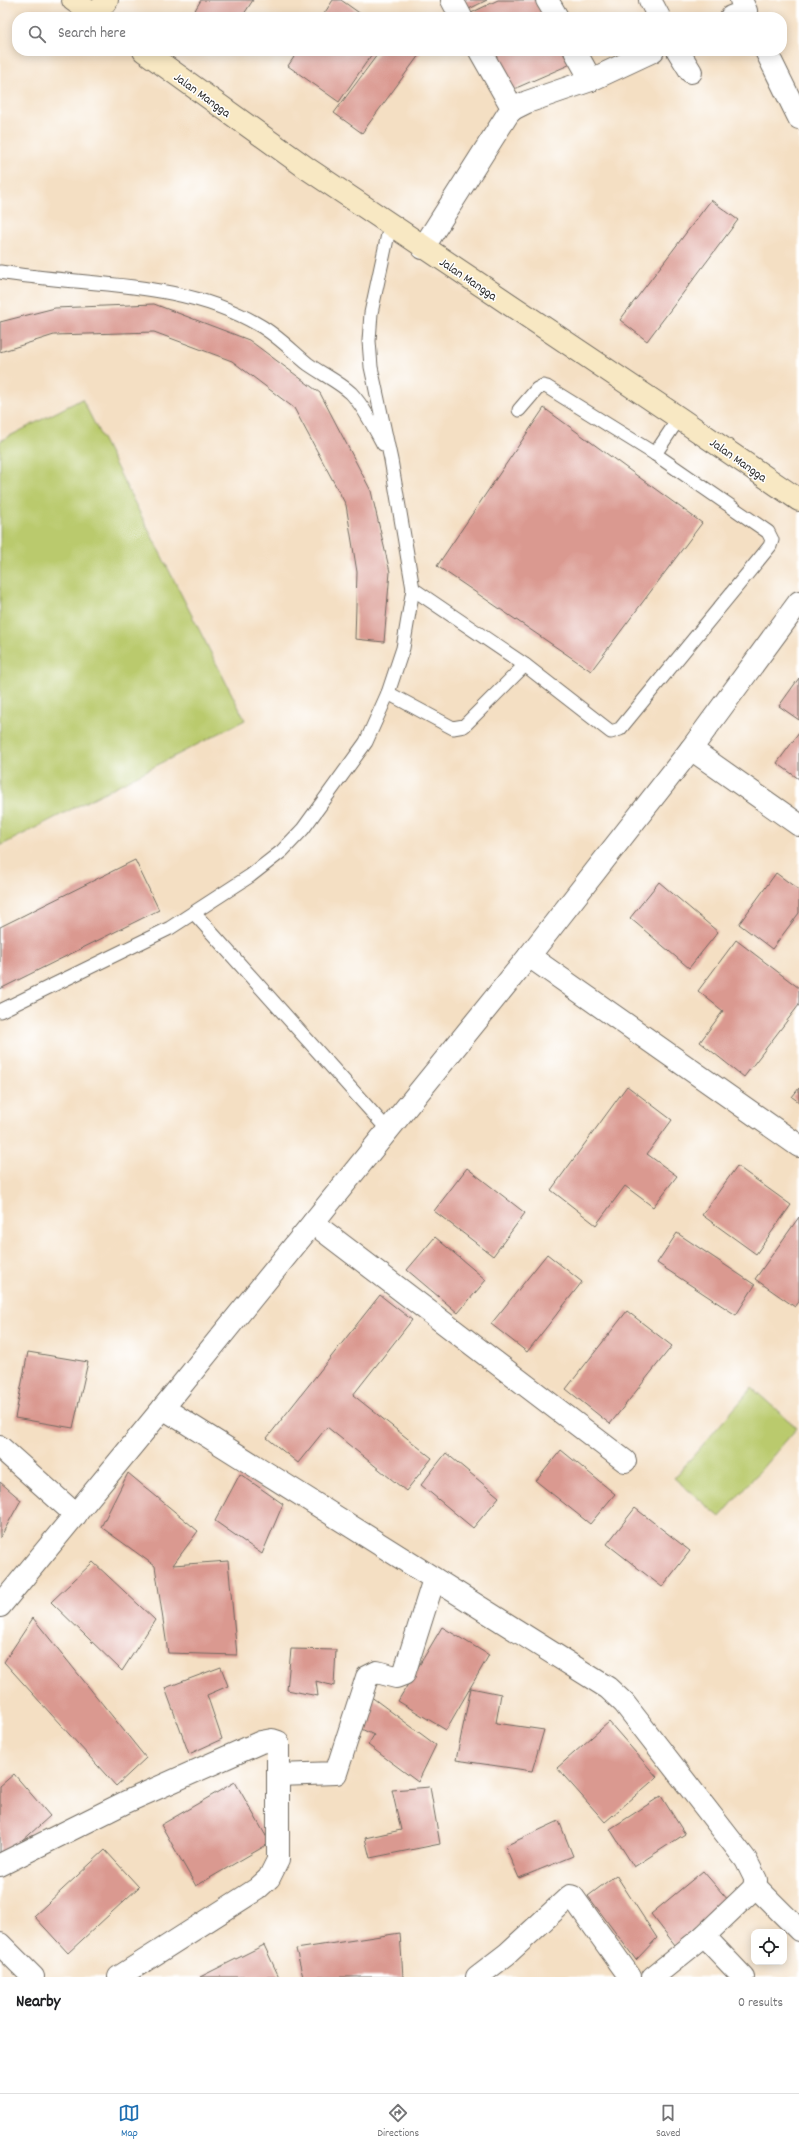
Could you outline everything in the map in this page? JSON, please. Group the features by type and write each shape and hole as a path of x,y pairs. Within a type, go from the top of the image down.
{"street":[{"path":"73,0 100,11"},
{"path":"452,0 459,12"},
{"path":"547,0 554,12"},
{"path":"650,0 656,12"},
{"name":"Jalan Mangga","path":"151,56 308,169 423,248 679,418 799,500"},
{"path":"483,56 513,109"},
{"path":"578,56 591,80"},
{"path":"423,248 503,121 513,109 527,102 591,80 642,56"},
{"path":"681,56 691,72"},
{"path":"768,56 799,118"},
{"path":"0,1606 76,1515 529,956 691,749 799,602"},
{"path":"691,749 799,825"},
{"path":"529,956 799,1146"},
{"path":"313,1223 625,1461"},
{"path":"163,1408 608,1688 616,1696 746,1860 755,1875 754,1886 704,1936 653,1977"},
{"path":"0,1447 76,1515"},
{"path":"278,1775 336,1772 367,1677 376,1672 396,1677 404,1674 434,1579"},
{"path":"0,1865 126,1802 261,1742 272,1740 278,1742 278,1860 269,1878 257,1889 119,1977"},
{"path":"754,1886 799,1930"},
{"path":"477,1977 507,1954 570,1896 573,1897 630,1977"},
{"path":"704,1936 743,1977"},
{"path":"0,1944 33,1977"}],"lane":[{"path":"0,1011 170,928 250,876 282,851 303,829 366,742 388,693 403,648 413,589 391,460 371,367 369,341 370,313 390,225"},
{"path":"0,272 47,279 146,287 207,301 259,325 307,363 350,393 373,424 391,460"},
{"path":"413,589 525,665 606,730 611,732 620,729 770,546 772,540 768,532 655,454 543,386 537,389 519,410"},
{"path":"655,454 679,418"},
{"path":"388,693 452,728 458,728 464,726 525,665"},
{"path":"194,913 388,1130"}],"green space":[{"path":"82,399 245,720 0,846 0,441"},
{"path":"752,1388 797,1428 720,1517 674,1478"}],"building":[{"path":"201,0 253,0 245,12 194,12"},
{"path":"333,0 341,0 358,12 325,12"},
{"path":"464,0 487,0 469,9"},
{"path":"498,0 535,0 541,12 473,12"},
{"path":"295,56 371,56 339,102 288,66"},
{"path":"376,56 418,56 362,133 334,113"},
{"path":"567,56 571,64 507,92 490,57"},
{"path":"711,200 738,220 647,341 620,320"},
{"path":"154,304 249,340 320,393 371,491 390,572 384,642 355,639 357,572 346,505 294,408 232,361 154,332 54,335 0,352 0,322 55,308"},
{"path":"544,408 702,523 591,671 437,566"},
{"path":"799,678 799,720 779,706"},
{"path":"799,733 799,779 777,763"},
{"path":"135,860 159,910 0,989 0,927"},
{"path":"776,873 799,890 799,913 772,949 739,924"},
{"path":"659,882 718,932 689,968 630,918"},
{"path":"736,940 799,988 799,1005 744,1077 700,1042 723,1011 698,991"},
{"path":"627,1086 672,1120 647,1154 677,1176 653,1207 625,1186 596,1225 551,1190"},
{"path":"799,1088 799,1102 792,1097"},
{"path":"737,1166 791,1205 756,1254 702,1215"},
{"path":"467,1168 525,1213 493,1256 434,1211"},
{"path":"799,1217 799,1302 795,1307 755,1279"},
{"path":"677,1233 755,1285 736,1315 657,1263"},
{"path":"435,1237 486,1280 458,1313 407,1270"},
{"path":"547,1254 582,1282 527,1352 491,1324"},
{"path":"380,1295 412,1320 353,1395 432,1458 406,1491 327,1427 298,1463 267,1438"},
{"path":"627,1311 672,1346 610,1424 566,1389"},
{"path":"28,1352 88,1362 73,1428 15,1418"},
{"path":"561,1450 615,1494 590,1524 536,1481"},
{"path":"446,1453 499,1497 473,1528 421,1485"},
{"path":"128,1473 198,1531 173,1565 228,1561 237,1655 168,1653 155,1566 101,1527"},
{"path":"240,1474 283,1504 262,1554 215,1521"},
{"path":"0,1482 21,1500 0,1538"},
{"path":"635,1508 690,1551 662,1587 607,1544"},
{"path":"93,1562 155,1620 122,1671 51,1602"},
{"path":"33,1618 146,1758 116,1786 4,1662"},
{"path":"442,1627 489,1655 446,1730 398,1701"},
{"path":"291,1649 336,1650 334,1686 316,1681 318,1696 287,1690"},
{"path":"221,1667 228,1686 207,1695 222,1739 189,1754 165,1688"},
{"path":"471,1688 501,1694 496,1723 544,1730 532,1771 456,1760"},
{"path":"366,1693 436,1745 418,1782 368,1745 374,1735 353,1725"},
{"path":"609,1722 657,1777 605,1822 557,1768"},
{"path":"14,1774 50,1816 0,1861 0,1786"},
{"path":"235,1782 270,1843 196,1886 161,1825"},
{"path":"430,1787 440,1844 370,1858 365,1838 401,1830 392,1790"},
{"path":"661,1796 685,1834 634,1867 610,1829"},
{"path":"559,1821 573,1856 519,1878 505,1846"},
{"path":"105,1850 139,1887 68,1953 34,1916"},
{"path":"703,1871 729,1901 675,1945 651,1914"},
{"path":"616,1875 657,1938 636,1960 588,1896"},
{"path":"400,1933 403,1977 303,1977 296,1949"},
{"path":"264,1945 279,1977 200,1977"}]}
